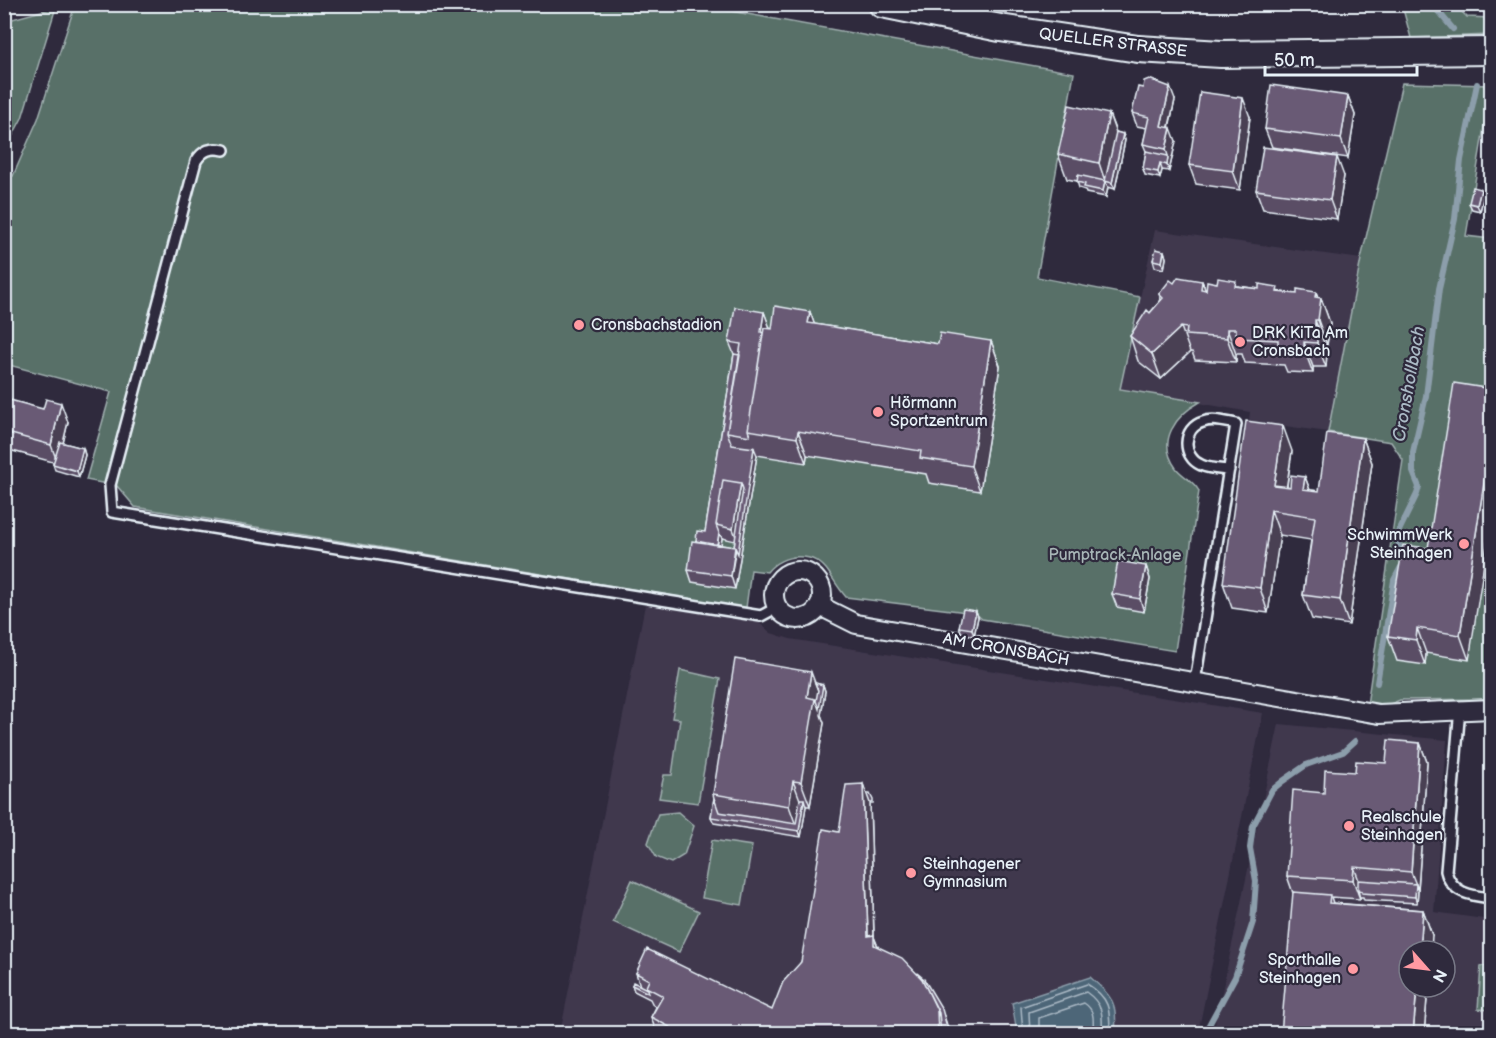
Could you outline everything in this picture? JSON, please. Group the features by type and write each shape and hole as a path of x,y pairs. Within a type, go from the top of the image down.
{"main road":[{"name":"QUELLER STRASSE","path":"882,4 1000,28 1138,49 1221,54 1491,51"}],"street":[{"path":"800,571 814,577 819,583 823,598 820,606 816,612 803,620 788,618 776,608 775,585 785,574 800,571"},
{"name":"AM CRONSBACH","path":"820,606 856,624 1379,714 1491,708"}],"lane":[{"path":"224,150 211,148 196,161 110,485 112,512 761,616 776,608"},
{"path":"1195,682 1229,470 1236,424 1212,420 1198,423 1188,434 1186,441 1189,455 1200,465 1229,470"},
{"path":"1460,708 1446,871 1448,881 1467,896 1491,898"}],"shaded area":[{"path":"1155,230 1361,259 1328,432 1249,421 1250,412 1120,389"},
{"name":"Steinhagener Gymnasium","path":"645,605 756,620 771,633 790,639 1263,713 1198,1033 560,1034"},
{"name":"Realschule Steinhagen","path":"1279,724 1447,740 1434,912 1491,920 1491,1033 1213,1034"}],"green space":[{"name":"Cronsbachstadion","path":"75,5 697,5 1074,73 1037,277 1140,297 1120,389 1200,402 1183,414 1168,439 1170,458 1176,468 1199,491 1175,651 982,619 975,613 846,597 823,566 807,558 789,558 773,566 767,572 751,570 746,608 135,507 117,486 86,480 111,392 5,364 4,171 13,176 38,119"},
{"path":"1399,5 1455,5 1467,17 1491,18 1491,35 1411,38 1403,9"},
{"path":"56,7 22,118 5,150 5,21"},
{"path":"1402,83 1491,85 1466,236 1491,239 1491,699 1400,700 1380,708 1367,705 1403,460 1391,442 1328,432 1361,259"},
{"path":"680,670 720,679 698,803 659,798 664,775 672,775 680,719 672,718"},
{"path":"678,812 694,826 684,855 671,863 656,857 648,843 658,814"},
{"path":"712,840 752,846 742,905 702,898"},
{"path":"632,880 699,911 679,952 613,922"},
{"path":"1481,966 1491,966 1491,1010 1478,1009"}],"water":[{"path":"1090,977 1112,1001 1115,1033 1017,1033 1012,1003"}],"building":[{"path":"1149,79 1170,87 1161,126 1171,128 1166,149 1143,144 1149,117 1132,113 1138,87 1143,88 1144,81"},
{"path":"1271,85 1348,96 1341,139 1265,129"},
{"path":"1200,92 1243,98 1233,171 1189,165"},
{"path":"1069,105 1109,114 1099,163 1058,154"},
{"path":"1116,132 1123,134 1112,183 1105,181"},
{"path":"1263,147 1337,157 1330,200 1256,190"},
{"path":"1146,151 1168,156 1167,165 1160,163 1158,172 1143,169"},
{"path":"1078,175 1105,181 1103,191 1084,187 1085,184 1077,182"},
{"path":"1473,187 1481,189 1477,205 1469,203"},
{"path":"1156,249 1164,251 1162,262 1153,260"},
{"path":"1178,277 1202,281 1201,289 1206,290 1207,281 1217,283 1218,278 1236,281 1235,286 1259,289 1259,284 1278,287 1277,292 1297,294 1297,289 1316,292 1315,297 1321,298 1318,320 1315,320 1315,326 1318,326 1317,343 1304,342 1304,349 1278,347 1278,340 1236,338 1236,329 1227,329 1227,338 1186,335 1187,328 1181,327 1152,354 1130,336 1147,310 1150,313 1163,298 1159,294 1170,280 1174,283"},
{"name":"Hörmann Sportzentrum","path":"775,306 810,312 808,323 938,344 940,333 991,341 971,466 920,458 921,451 798,431 797,438 748,430 764,328 772,329"},
{"path":"735,307 764,312 761,332 763,333 748,430 750,436 727,432 741,344 729,342"},
{"path":"734,354 740,355 727,432 732,445 754,448 738,554 734,547 743,489 741,483 723,480 716,525 719,533 717,545 696,541 697,531 705,532"},
{"name":"SchwimmWerk Steinhagen","path":"1454,383 1491,389 1491,439 1460,635 1417,628 1416,640 1388,636 1403,545 1428,548"},
{"path":"46,399 61,403 51,445 4,432 4,413 10,400 43,409"},
{"path":"1246,421 1283,426 1274,485 1290,487 1291,475 1305,477 1303,489 1319,491 1327,433 1363,438 1340,600 1303,595 1315,517 1271,510 1260,588 1223,583"},
{"path":"60,442 83,448 77,471 53,464"},
{"path":"723,480 741,483 733,529 716,525"},
{"path":"692,541 735,547 731,576 688,570"},
{"path":"1118,561 1146,566 1140,599 1112,594"},
{"path":"963,609 976,611 972,629 959,627"},
{"path":"735,659 811,672 807,697 815,699 801,782 793,781 789,806 713,794"},
{"path":"815,683 823,685 819,709 816,701 818,690"},
{"path":"1388,740 1420,743 1411,872 1354,867 1353,880 1287,876 1293,790 1324,793 1325,770 1355,772 1356,761 1386,763"},
{"path":"863,784 868,936 874,935 874,945 902,958 922,979 937,1010 938,1034 682,1034 651,1017 663,996 646,987 649,980 636,973 647,949 772,1010 783,982 801,962 823,829 839,832 846,785"},
{"path":"714,798 719,812 796,824 800,799 804,799 799,831 711,817"},
{"path":"1358,880 1416,884 1415,897 1362,893 1358,890"},
{"name":"Sporthalle Steinhagen","path":"1293,892 1330,895 1329,903 1423,910 1421,939 1397,939 1397,999 1416,999 1413,1034 1281,1034"},
{"path":"917,973 924,979 942,1009 949,1034 941,1034 939,1013"},
{"path":"633,982 647,989 648,993 632,985"},
{"path":"654,1026 656,1030 663,1034 652,1031"}],"waterway":[{"name":"Cronshollbach","path":"1432,4 1453,29"},
{"name":"Cronshollbach","path":"1403,557 1396,537 1419,487 1413,472 1413,452 1426,396 1439,289 1455,219 1461,160 1477,84"},
{"name":"Cronshollbach","path":"1377,683 1394,580 1401,567"},
{"name":"Cronshollbach","path":"1204,1034 1235,977 1253,922 1256,881 1250,848 1253,826 1272,790 1306,765 1343,752 1355,741"}],"place":[{"name":"Cronsbachstadion","path":"579,325"},
{"name":"DRK KiTa Am Cronsbach","path":"1240,342"},
{"name":"Hörmann Sportzentrum","path":"878,412"},
{"name":"SchwimmWerk Steinhagen","path":"1464,544"},
{"name":"Realschule Steinhagen","path":"1349,826"},
{"name":"Steinhagener Gymnasium","path":"911,873"},
{"name":"Sporthalle Steinhagen","path":"1353,969"}],"park label":[{"name":"Pumptrack-Anlage","path":"1115,555"}]}
